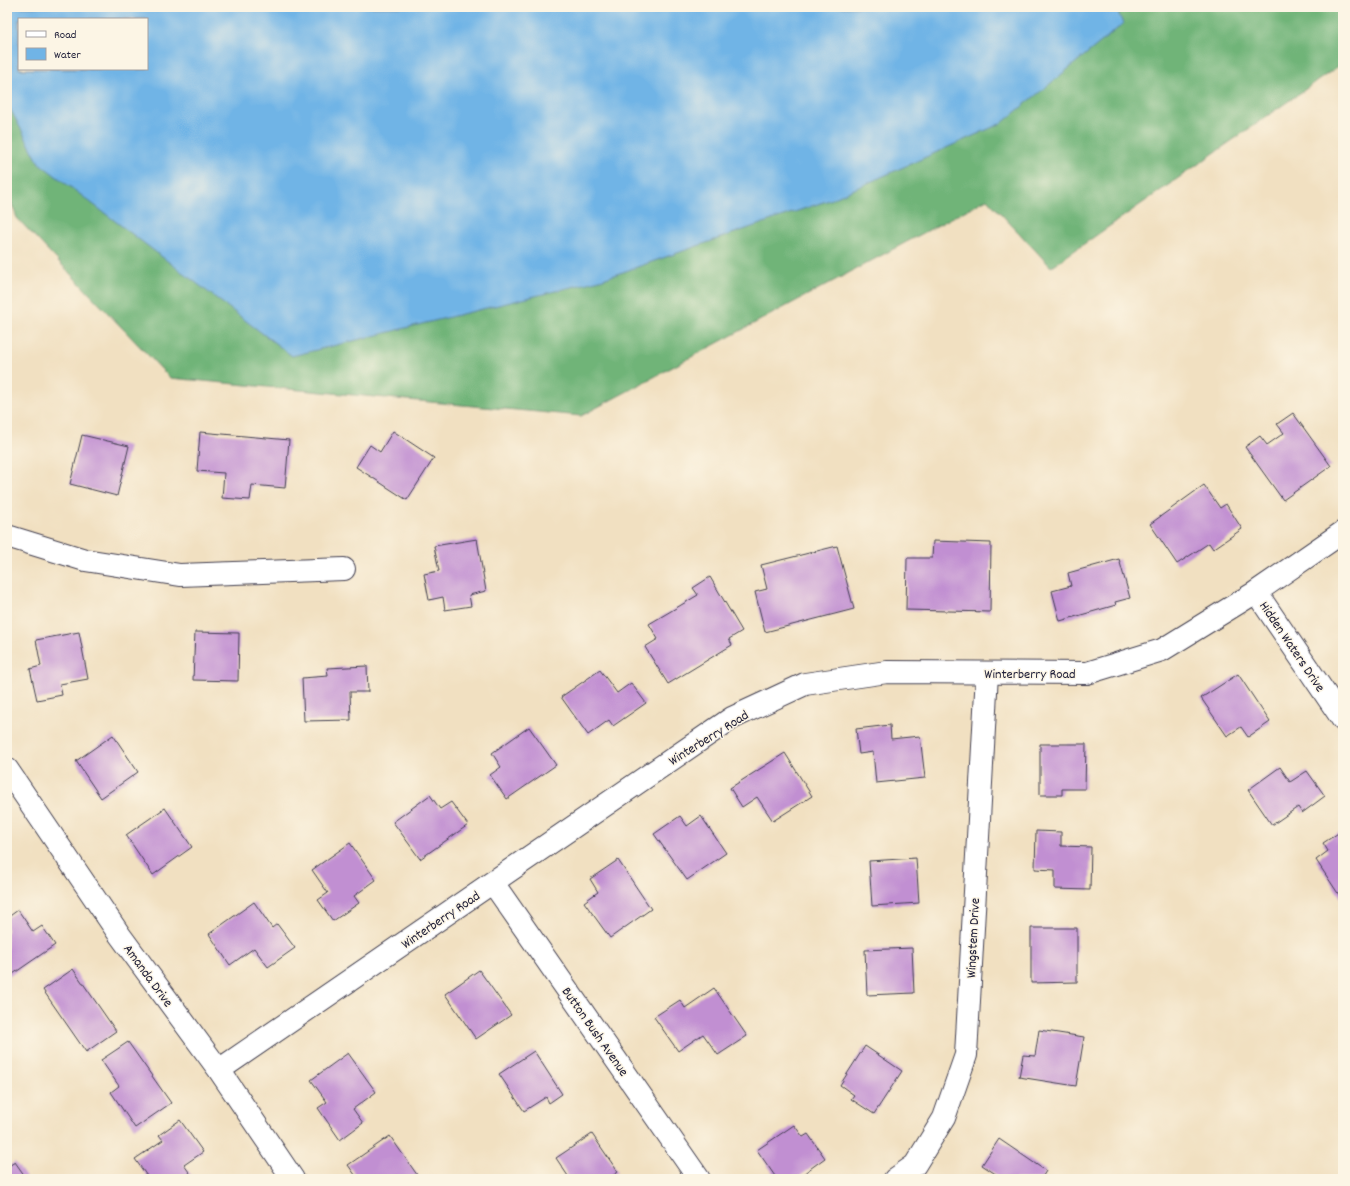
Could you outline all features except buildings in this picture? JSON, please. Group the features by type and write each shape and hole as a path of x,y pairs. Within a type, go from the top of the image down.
{"street":[{"name":"Winterberry Road","path":"218,1070 732,718 805,684 887,672 987,674 1087,673 1162,650 1256,592 1343,532"},
{"path":"7,536 85,560 180,575 344,569"},
{"name":"Hidden Waters Drive","path":"1256,592 1343,720"},
{"name":"Wingstem Drive","path":"895,1179 915,1164 944,1118 966,1055 987,674"},
{"name":"Amanda Drive","path":"7,769 119,934 218,1070 293,1179"},
{"name":"Button Bush Avenue","path":"493,882 699,1179"}],"green space":[{"path":"7,7 1343,7 1343,63 1051,267 987,199 581,416 170,378 17,218 7,191"}],"water":[{"path":"7,7 1116,7 1123,24 1002,123 832,199 600,280 292,356 39,163 7,103"}]}
